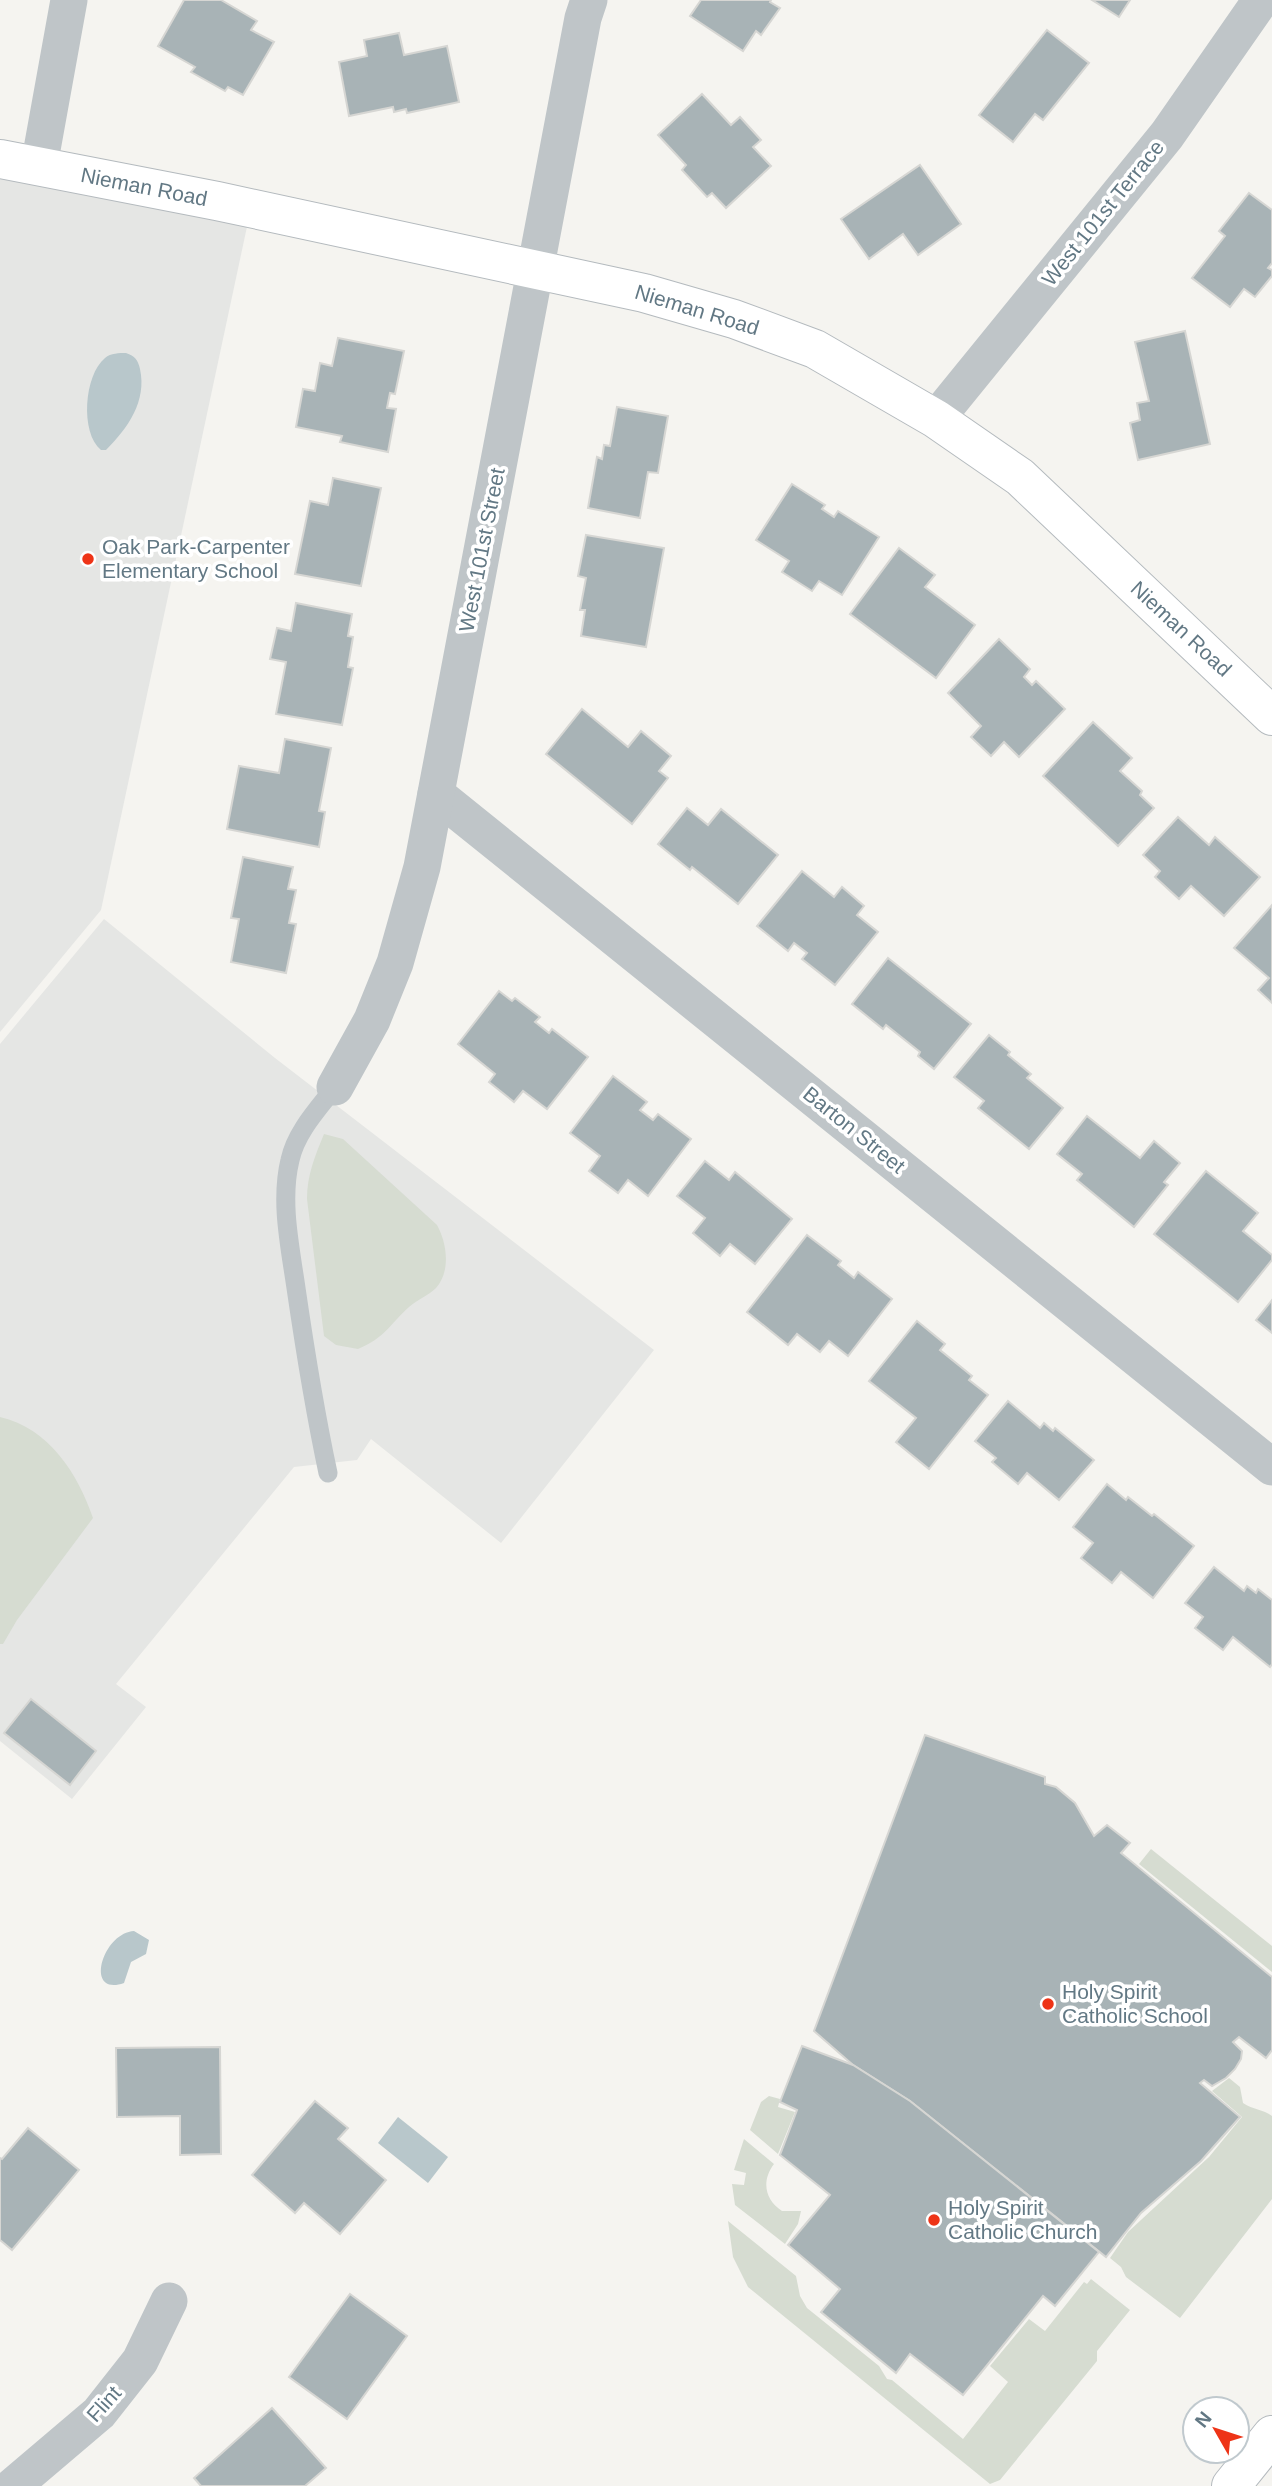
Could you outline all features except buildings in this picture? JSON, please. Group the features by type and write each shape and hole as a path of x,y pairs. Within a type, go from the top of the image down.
{"street":[{"path":"39,166 69,0"},
{"name":"West 101st Street","path":"335,1087 372,1020 395,963 422,867 583,18 589,0"},
{"name":"West 101st Terrace","path":"936,419 1167,135 1261,0"},
{"name":"Nieman Road","path":"0,159 217,201 645,293 734,318 815,349 936,419 1020,477 1272,716"},
{"name":"Barton Street","path":"436,794 1272,1467"},
{"name":"Flint","path":"13,2486 99,2413 139,2361 170,2301"},
{"path":"1231,2486 1272,2435"}],"lane":[{"path":"328,1474 311,1391 287,1223 286,1188 290,1158 302,1130 335,1087"}],"shaded area":[{"name":"Oak Park-Carpenter Elementary School","path":"0,159 251,208 101,910 0,1032"},
{"path":"126,353 138,363 141,392 134,413 122,433 106,450 101,450 90,431 87,404 89,390 98,366 105,358 112,354"},
{"path":"104,919 275,1058 654,1350 501,1543 371,1439 357,1460 294,1467 116,1684 146,1707 72,1799 0,1741 0,1044"},
{"path":"324,1134 343,1139 437,1225 445,1248 444,1274 436,1288 409,1307 381,1335 358,1349 336,1345 324,1336 307,1190"},
{"path":"0,1417 33,1431 59,1455 79,1485 93,1518 17,1620 3,1644 0,1644"},
{"path":"1151,1849 1272,1946 1272,1972 1139,1864"},
{"path":"134,1931 149,1940 146,1954 131,1962 124,1983 112,1985 104,1981 101,1973 106,1952 123,1934"},
{"path":"1229,2078 1240,2087 1243,2103 1272,2116 1272,2199 1180,2318 1126,2277 1121,2267 1110,2258 1128,2232 1209,2157 1242,2117 1212,2091"},
{"path":"769,2096 780,2099 778,2107 795,2112 778,2154 750,2130 761,2102"},
{"path":"398,2117 448,2157 428,2183 378,2143"},
{"path":"744,2139 774,2164 766,2183 769,2196 776,2207 782,2211 801,2211 798,2224 785,2244 735,2205 732,2184 744,2185 746,2173 734,2170"},
{"path":"728,2221 796,2276 800,2296 807,2308 879,2366 887,2379 892,2380 963,2439 1008,2382 990,2366 1029,2319 1045,2331 1084,2282 1087,2284 1091,2279 1130,2310 1097,2351 1097,2361 1000,2480 990,2484 748,2287 733,2257"}],"place":[{"name":"Oak Park-Carpenter Elementary School","path":"88,559"},
{"name":"Holy Spirit Catholic School","path":"1048,2004"},
{"name":"Holy Spirit Catholic Church","path":"934,2220"}]}
